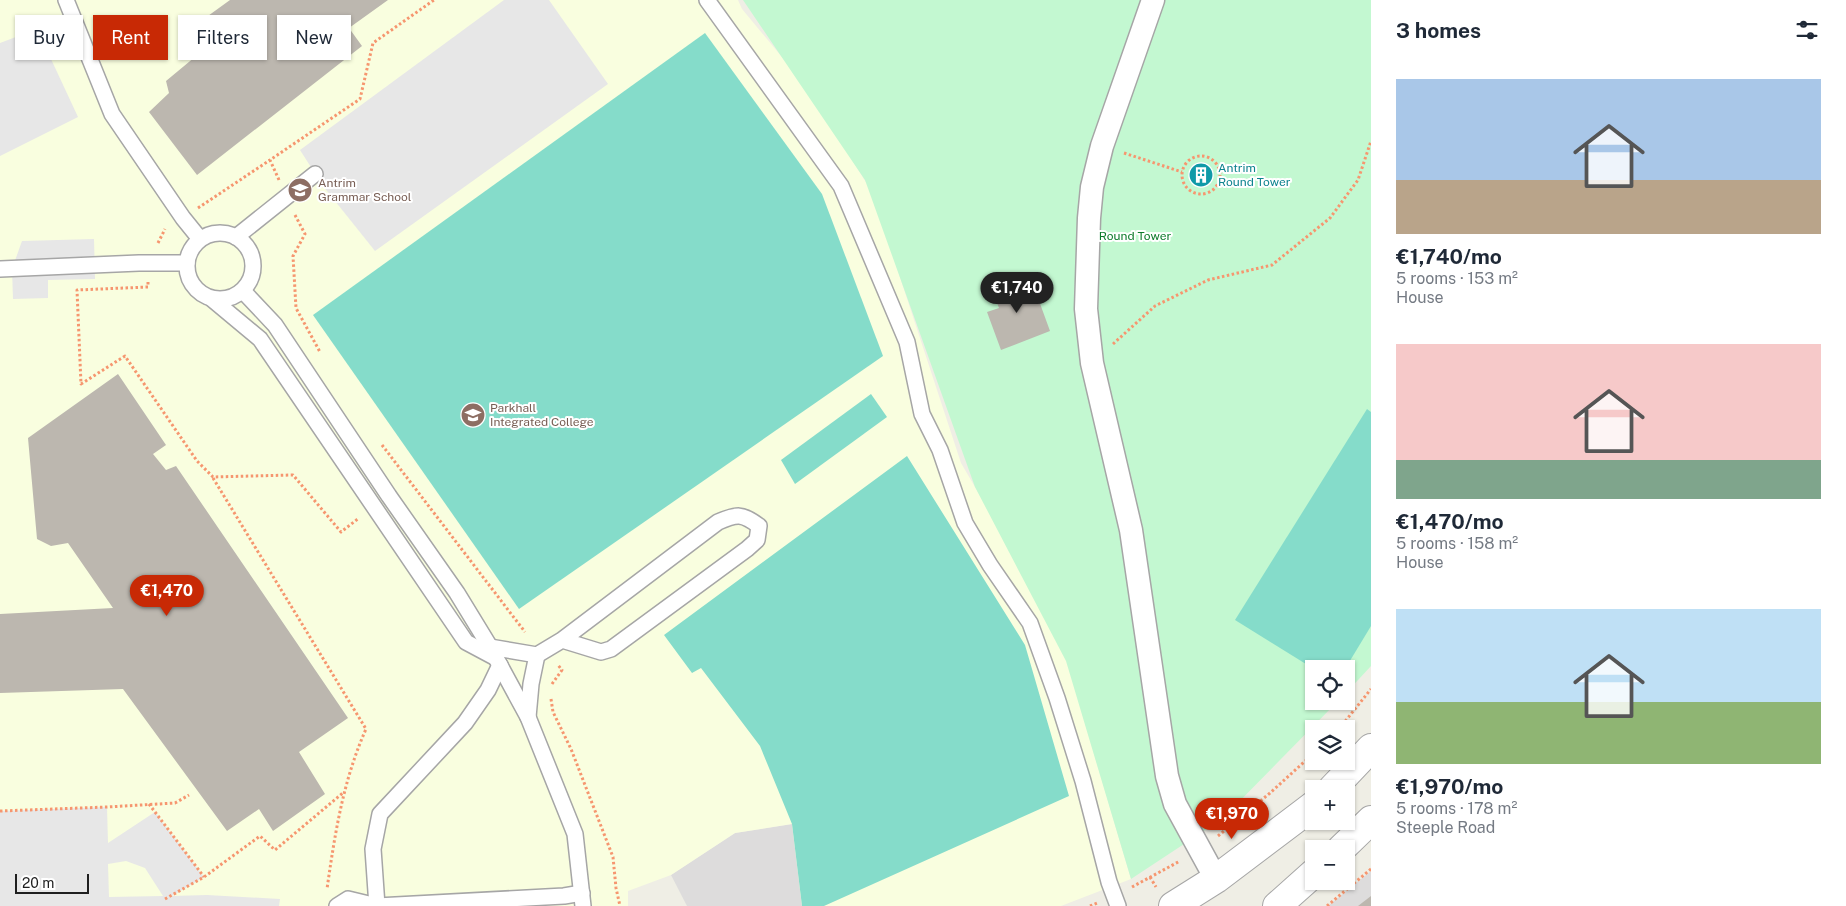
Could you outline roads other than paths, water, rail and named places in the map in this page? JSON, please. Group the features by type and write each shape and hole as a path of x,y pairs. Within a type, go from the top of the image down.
{"street":[{"path":"1153,0 1102,146 1092,188 1089,218 1086,309 1092,363 1131,530 1167,776 1175,804 1216,879"},
{"path":"1341,780 1371,748"},
{"path":"1172,906 1216,879 1305,812"},
{"path":"1277,906 1305,881"}],"lane":[{"path":"66,0 112,114 183,218 200,239"},
{"path":"707,0 841,186 907,342 922,414 940,450 965,523 990,565 1030,623 1057,698 1083,781 1109,882 1118,906"},
{"path":"236,237 315,174"},
{"path":"212,299 222,300 230,298 243,291 251,280 253,272 253,259 249,250 236,237 222,233 212,234 200,239 191,249 186,263 190,282 203,295 212,299 260,339 466,642 495,657 542,652 562,640 718,522 734,515 748,517 759,526 757,540 747,549 611,648 601,652 562,640"},
{"path":"0,269 186,263"},
{"path":"243,291 275,325 389,496 457,593 495,657 528,717 575,834 583,900 564,896 377,906 348,899 331,901"},
{"path":"528,717 531,684 542,652"},
{"path":"377,906 373,849 380,814 465,724 488,690 495,657"}],"place":[{"name":"Antrim Round Tower","path":"1201,175"},
{"name":"Antrim Grammar School","path":"300,190"},
{"name":"Parkhall Integrated College","path":"473,415"}],"park label":[{"name":"Round Tower","path":"1135,236"}]}
